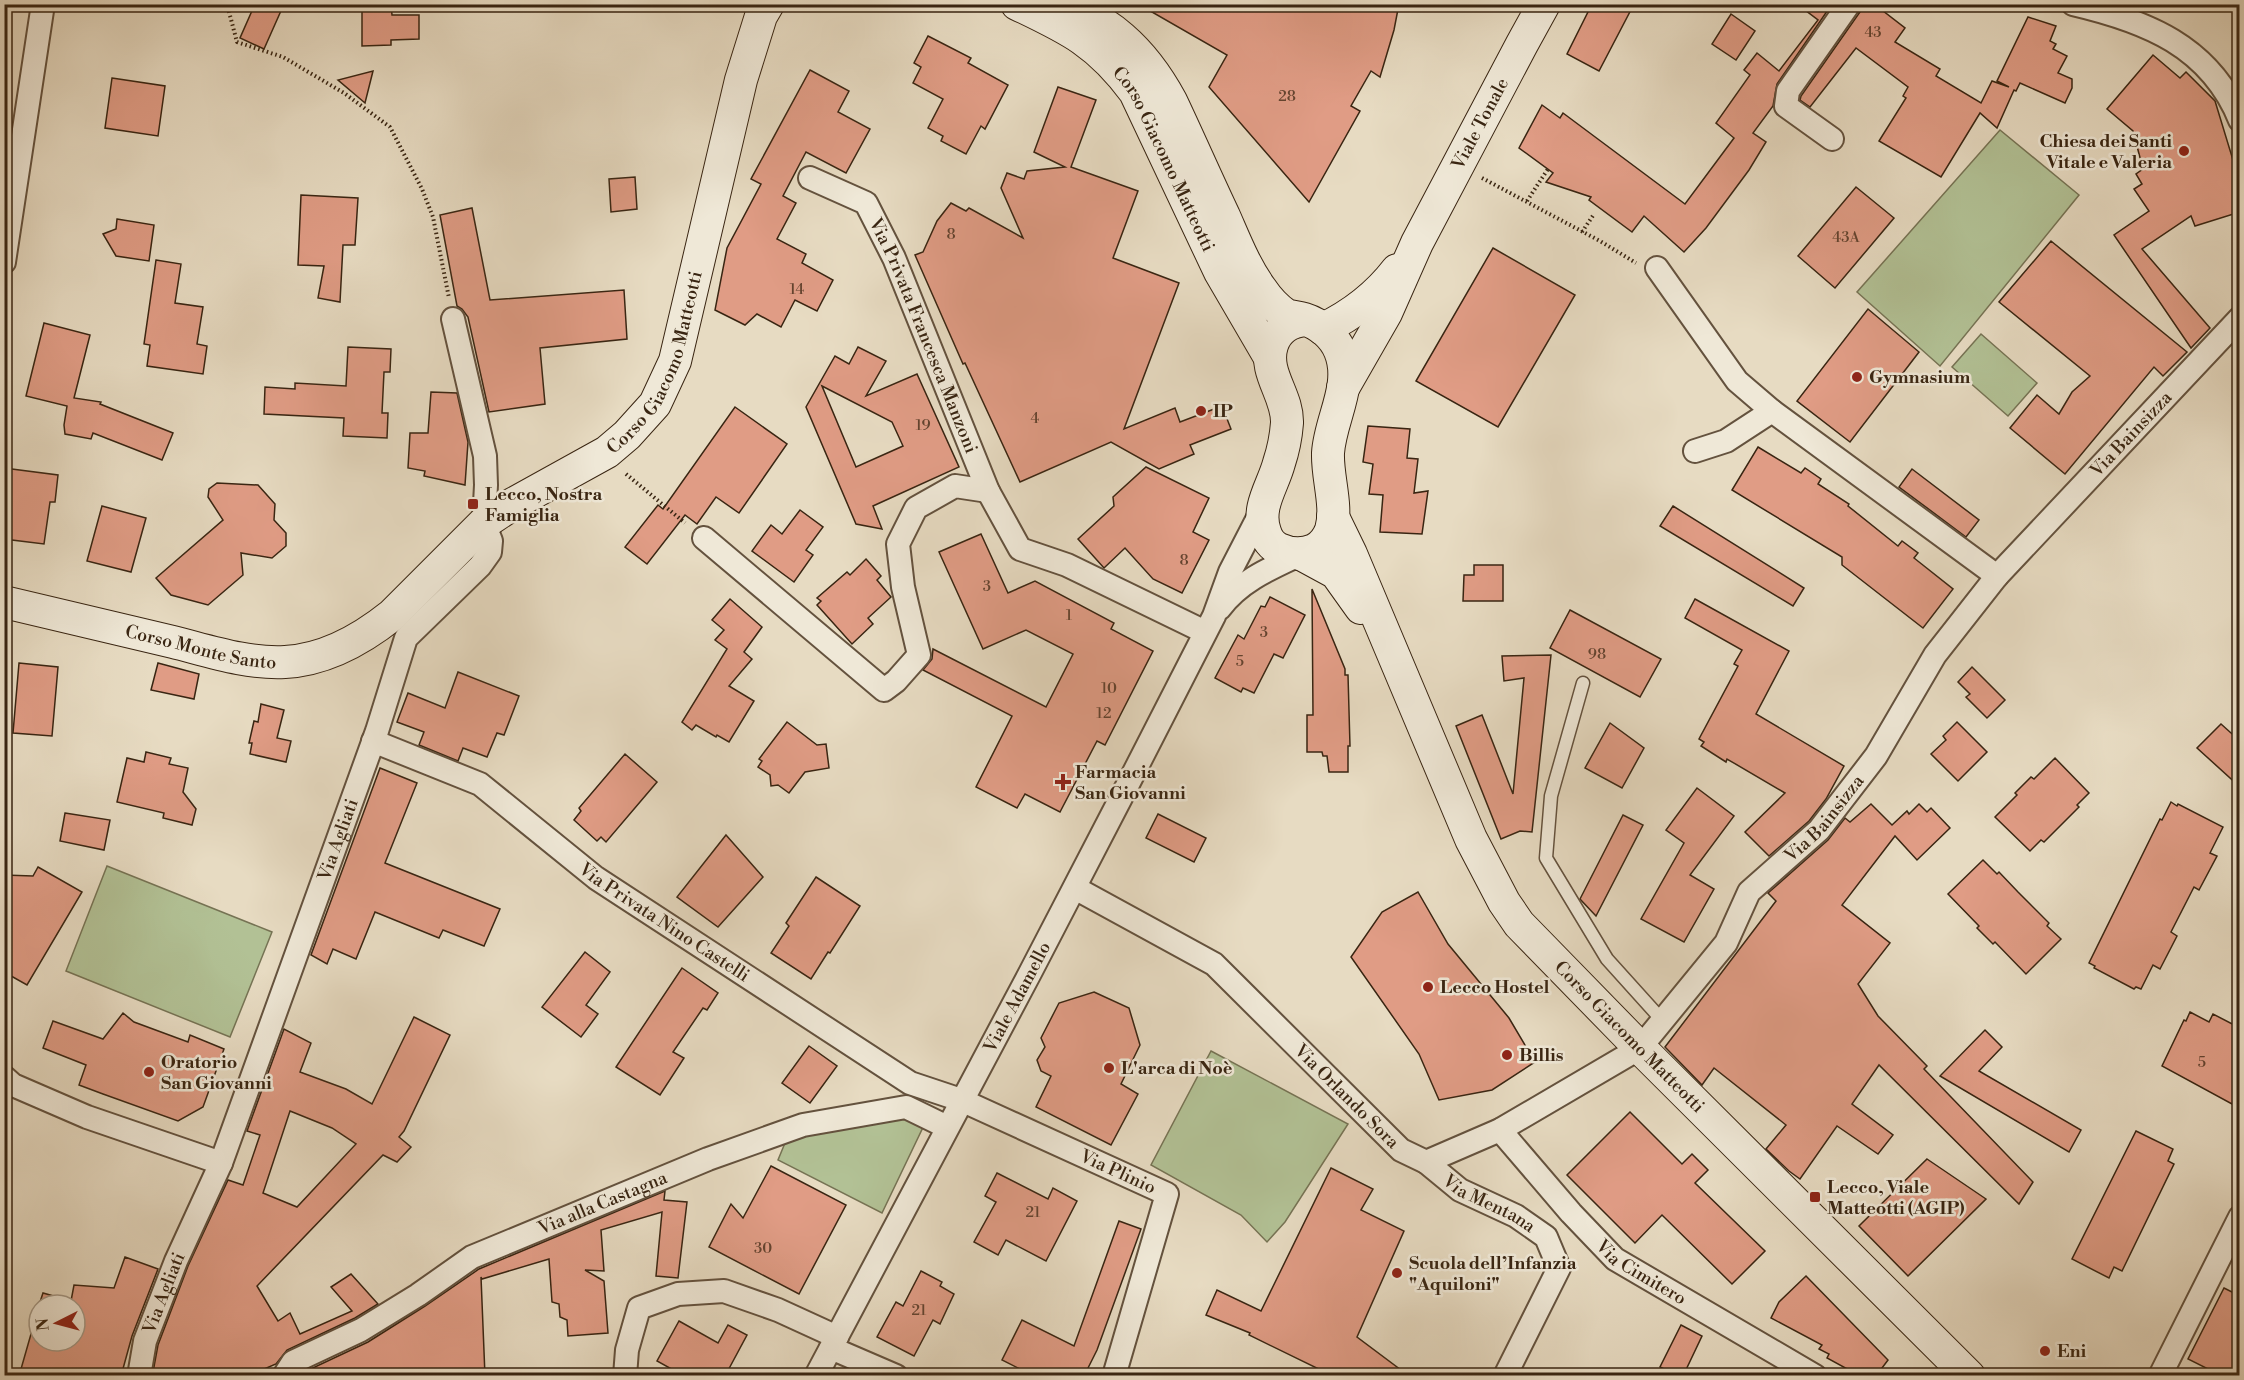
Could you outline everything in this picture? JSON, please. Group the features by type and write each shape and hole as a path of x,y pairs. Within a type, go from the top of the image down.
{"main road":[{"name":"Corso Giacomo Matteotti","path":"392,615 484,523 511,505 607,452 627,435 655,404 675,361 741,80 768,4"},
{"name":"Corso Giacomo Matteotti","path":"1017,4 1062,25 1091,44 1117,67 1135,92 1220,272 1269,356 1272,373 1284,401 1287,424 1279,466 1266,494 1263,507 1262,524 1266,537 1275,548 1301,554 1336,573 1364,613 1383,633"},
{"name":"Corso Giacomo Matteotti","path":"1050,4 1064,6 1106,24 1124,38 1158,76 1250,272 1273,304 1287,315 1315,325"},
{"name":"Viale Tonale","path":"1343,388 1386,313 1417,243 1545,4"},
{"name":"Viale Tonale","path":"1269,356 1275,337 1291,323 1315,325 1359,309 1378,292 1417,243"},
{"path":"1301,554 1316,549 1326,540 1333,517 1328,452 1345,370 1341,352 1333,337 1315,325"},
{"name":"Corso Giacomo Matteotti","path":"1333,517 1352,554 1383,633 1472,839 1504,902 1519,924 1969,1376"},
{"name":"Corso Monte Santo","path":"4,602 239,658 273,662 298,659 344,646 375,629 392,615"}],"street":[{"path":"4,262 43,4"},
{"path":"1832,139 1786,106 1788,90 1850,4"},
{"path":"2073,4 2118,9 2173,40 2203,62 2232,102 2240,120"},
{"name":"Via Privata Francesca Manzoni","path":"810,178 866,203 894,258 988,491 1020,549 1067,565 1210,624"},
{"path":"1646,265 1737,381 1772,411 1997,576"},
{"name":"Via Bainsizza","path":"1640,1048 1725,943 1749,892 1819,830 1876,756 1935,655 1997,576 2240,318"},
{"name":"Via Agliati","path":"139,1376 145,1341 176,1261 221,1163 373,741 406,638 480,566 490,552 491,541 484,523 485,456 453,319"},
{"path":"1695,451 1726,441 1772,411"},
{"path":"704,538 884,690 896,681 919,655 903,587 898,544 916,508 954,486 988,491"},
{"name":"Viale Adamello","path":"816,1376 1075,888 1210,624 1230,572 1263,507"},
{"name":"Viale Adamello","path":"1210,624 1236,591 1253,578 1301,554"},
{"name":"Via Privata Nino Castelli","path":"373,741 480,784 596,878 910,1083 962,1100"},
{"name":"Via Orlando Sora","path":"1075,888 1214,964 1401,1150 1426,1162"},
{"path":"1426,1162 1500,1130 1640,1048"},
{"path":"4,1077 14,1085 87,1117 221,1163"},
{"name":"Via Plinio","path":"962,1100 1167,1194 1114,1376"},
{"name":"Via alla Castagna","path":"284,1376 293,1362 361,1330 418,1295 472,1257 708,1159 803,1125 906,1107 947,1127"},
{"name":"Via Cimitero","path":"1500,1130 1615,1259 1815,1376"},
{"name":"Via Mentana","path":"1426,1162 1460,1190 1516,1215 1546,1237 1558,1268 1505,1376"},
{"path":"2160,1376 2240,1216"},
{"path":"625,1376 627,1350 639,1308 678,1294 724,1291 778,1310 896,1376"}],"lane":[{"path":"1583,682 1551,796 1546,858 1607,959 1662,1020"}],"path":[{"path":"214,4 228,8 237,42 283,57 344,93 390,127 422,189 433,217 453,319"},
{"path":"1527,201 1548,169"},
{"path":"1500,188 1646,265"},
{"path":"1582,232 1594,214"},
{"path":"624,472 704,538"}],"green space":[{"path":"2000,130 2079,195 1940,366 1857,292"},
{"path":"1981,334 2037,383 2008,416 1952,367"},
{"path":"107,866 272,932 230,1037 66,971"},
{"path":"1211,1051 1348,1124 1285,1222 1267,1242 1241,1215 1151,1165"},
{"path":"908,1113 926,1121 882,1213 778,1160 785,1143 807,1132"}],"building":[{"path":"255,4 284,4 264,49 240,38"},
{"path":"362,4 391,4 392,15 419,15 419,39 391,40 391,45 362,46"},
{"path":"1138,4 1399,4 1380,77 1371,71 1351,106 1360,111 1309,202 1209,87 1227,55"},
{"path":"1592,4 1634,4 1599,71 1567,54"},
{"path":"1797,4 1832,4 1777,84 1773,106 1753,133 1766,142 1749,170 1706,228 1684,252 1644,216 1632,232 1589,200 1591,197 1546,182 1553,173 1519,148 1542,105 1560,118 1563,113 1685,204 1734,138 1716,123 1750,75 1744,70 1757,53 1779,71 1818,20"},
{"path":"1862,4 1874,4 1905,28 1895,42 1940,69 1936,76 1981,103 1992,81 2009,87 1997,81 2028,17 2056,26 2050,41 2056,44 2053,49 2067,56 2058,73 2072,79 2072,88 2065,103 2020,83 2016,91 2014,90 1997,128 1980,113 1941,177 1879,141 1906,98 1903,96 1908,87 1856,48 1810,107 1800,100 1860,12"},
{"path":"1731,14 1755,31 1736,60 1712,44"},
{"path":"928,36 971,58 968,63 1008,85 985,129 981,126 966,154 941,141 943,136 928,128 943,99 913,83 921,67 914,63"},
{"path":"2153,55 2180,78 2186,72 2215,101 2240,183 2240,212 2195,226 2191,216 2142,249 2210,328 2191,348 2114,235 2149,211 2134,189 2142,184 2136,174 2143,169 2133,131 2107,109"},
{"path":"810,70 849,91 838,112 870,129 846,173 806,152 783,196 796,203 777,239 806,254 802,263 833,280 817,311 795,300 781,327 757,314 745,325 715,310 727,248 761,184 751,179"},
{"path":"373,71 365,103 338,80"},
{"path":"112,78 165,86 158,136 105,128"},
{"path":"1058,87 1096,100 1071,167 1138,191 1113,258 1179,283 1124,429 1175,408 1180,422 1222,406 1231,429 1190,445 1194,454 1159,469 1111,442 1020,482 965,363 963,364 915,255 923,252 937,221 951,203 966,211 969,208 1023,238 1001,188 1007,173 1024,179 1027,171 1065,167 1034,152"},
{"path":"635,177 637,209 611,212 609,179"},
{"path":"1856,187 1894,218 1835,288 1798,256"},
{"path":"301,195 358,198 355,245 343,245 340,302 318,298 324,266 298,265"},
{"path":"472,208 490,300 624,290 627,339 540,348 545,404 489,412 468,317 457,306 440,215"},
{"path":"117,219 154,225 149,261 116,256 103,234 116,229"},
{"path":"2051,241 2187,352 2163,376 2154,367 2065,474 2010,428 2037,395 2059,414 2072,392 2090,376 1999,302"},
{"path":"1493,248 1575,295 1498,427 1416,381"},
{"path":"156,260 181,264 175,303 203,307 197,344 207,346 203,374 147,366 150,345 144,344"},
{"name":"Gymnasium","path":"1868,309 1919,352 1850,442 1797,401"},
{"path":"44,323 90,335 74,398 101,402 100,404 173,433 162,460 93,433 91,439 65,434 67,406 26,396"},
{"path":"348,347 391,349 390,372 384,372 382,413 388,413 387,438 343,436 344,418 264,414 265,387 295,389 295,383 346,386"},
{"path":"858,347 886,361 866,396 917,374 959,467 873,506 882,529 856,524 806,407 835,356 849,364","holes":["822,386 892,422 903,446 856,467"]},
{"path":"431,392 457,393 468,442 465,485 424,476 425,471 408,468 410,433 428,433"},
{"path":"735,407 787,444 739,513 716,497 697,524 685,515 647,564 625,547 658,505 663,509"},
{"path":"1368,426 1410,429 1407,458 1418,459 1414,493 1428,491 1422,534 1380,532 1383,495 1369,494 1373,464 1363,462"},
{"path":"1758,447 1801,473 1805,468 1821,479 1818,484 1849,504 1848,506 1898,546 1902,541 1918,553 1914,558 1953,589 1923,628 1842,565 1842,557 1732,490"},
{"path":"1146,467 1209,498 1193,532 1209,540 1182,593 1153,579 1125,548 1104,568 1078,539 1114,506 1113,497"},
{"path":"4,468 58,475 55,502 50,502 44,544 4,539"},
{"path":"1912,469 1979,520 1966,537 1899,487"},
{"path":"217,483 258,485 275,504 274,520 286,533 286,546 272,558 241,553 243,575 208,605 171,595 156,578 223,520 208,497 209,489"},
{"path":"102,506 146,518 131,572 87,561"},
{"path":"1673,506 1804,588 1793,606 1660,526"},
{"path":"800,510 823,527 806,550 813,555 794,582 752,551 771,525 782,534"},
{"path":"981,534 1008,593 1035,581 1114,623 1111,629 1153,651 1105,745 1097,741 1060,812 1025,794 1017,808 976,787 1012,716 923,670 932,659 933,649 1046,707 1073,654 1026,630 983,649 939,552"},
{"path":"866,559 881,576 877,580 891,597 868,618 873,624 852,644 817,605 821,601 817,598 847,572 850,575"},
{"path":"1474,565 1503,565 1503,601 1463,601 1464,575 1474,575"},
{"path":"1312,589 1345,669 1345,675 1348,675 1350,746 1348,746 1348,772 1329,772 1327,756 1323,756 1322,752 1307,752 1307,715 1313,715"},
{"path":"1270,597 1305,615 1283,658 1274,654 1254,693 1243,688 1241,692 1215,678 1238,635 1244,639 1261,606 1265,607"},
{"path":"730,599 762,627 744,652 752,659 729,686 754,701 729,742 696,725 692,730 682,722 727,649 715,640 724,630 712,620"},
{"path":"1695,599 1789,651 1756,714 1844,766 1826,799 1809,821 1769,856 1745,832 1785,793 1701,746 1704,742 1699,739 1738,666 1734,664 1742,650 1685,618"},
{"path":"1570,610 1661,659 1640,697 1550,648"},
{"path":"1551,655 1532,832 1520,831 1501,839 1456,726 1482,715 1513,794 1524,678 1504,681 1502,656"},
{"path":"19,663 58,667 52,736 13,733"},
{"path":"158,663 199,674 194,699 151,690"},
{"path":"1972,667 2005,700 1987,718 1966,697 1970,694 1958,682"},
{"path":"458,672 519,696 504,735 497,733 487,757 463,748 458,761 419,745 424,732 397,722 408,693 445,708"},
{"path":"261,704 284,710 277,738 291,741 286,762 250,754 252,743 249,743 254,721 258,722"},
{"path":"787,722 817,745 826,744 829,768 805,772 789,793 778,785 771,786 770,775 758,767 762,761 759,759"},
{"path":"1957,722 1987,752 1958,781 1931,754 1946,740 1943,736"},
{"path":"1610,723 1644,748 1622,788 1585,768"},
{"path":"2221,724 2240,741 2240,787 2197,748"},
{"path":"146,752 171,758 169,764 188,768 183,792 196,809 192,825 163,818 164,813 117,802 127,758 144,762"},
{"path":"625,754 657,782 606,842 601,837 597,841 574,820 581,811 579,808"},
{"path":"2055,758 2089,793 2077,805 2079,807 2044,842 2041,840 2030,851 1995,817 2031,777 2034,779"},
{"path":"380,768 417,783 385,863 500,909 484,946 443,930 439,938 375,912 356,959 333,949 327,964 311,955"},
{"path":"1697,788 1734,816 1690,875 1714,889 1684,942 1641,919 1684,843 1666,830"},
{"path":"2171,802 2223,827 2210,853 2217,856 2199,890 2194,887 2171,932 2177,936 2160,969 2153,965 2141,989 2136,987 2134,989 2094,968 2095,966 2089,963 2160,819 2162,820"},
{"path":"1871,804 1892,825 1907,811 1909,814 1919,804 1927,812 1931,808 1950,828 1917,860 1895,836 1842,905 1890,943 1858,984 1878,1016 1927,1066 1924,1069 2033,1182 2019,1204 1879,1065 1852,1104 1893,1135 1878,1154 1837,1126 1800,1179 1766,1149 1786,1125 1714,1068 1702,1085 1665,1047 1776,901 1768,893 1828,840 1845,818 1850,822"},
{"path":"65,813 110,820 104,850 60,841"},
{"path":"1158,814 1206,838 1194,862 1146,838"},
{"path":"1623,815 1643,825 1596,916 1580,899"},
{"path":"726,835 763,877 718,927 677,897"},
{"path":"1983,860 1997,874 1999,872 2049,923 2047,926 2061,939 2026,974 1995,942 1993,944 1977,928 1979,926 1948,894"},
{"path":"38,867 82,892 27,985 4,972 4,875 33,876"},
{"path":"816,877 860,906 811,979 771,953 789,926 786,923"},
{"name":"Lecco Hostel","path":"1418,892 1448,944 1509,1018 1535,1062 1492,1090 1439,1100 1419,1054 1351,957 1382,912"},
{"path":"585,952 610,972 586,1005 598,1014 581,1037 542,1007"},
{"path":"682,968 718,993 707,1010 703,1008 673,1052 684,1058 660,1095 616,1067"},
{"name":"L'arca di Noè","path":"1094,992 1129,1008 1140,1045 1121,1084 1138,1094 1111,1145 1036,1107 1051,1076 1041,1071 1037,1060 1045,1047 1041,1038 1059,1003"},
{"path":"2190,1012 2209,1022 2213,1014 2240,1028 2240,1092 2232,1104 2162,1066"},
{"name":"Oratorio San Giovanni","path":"123,1013 134,1022 188,1042 190,1035 224,1049 203,1107 178,1121 103,1094 79,1085 86,1065 43,1048 53,1021 103,1039"},
{"path":"414,1017 450,1035 399,1137 411,1147 397,1162 383,1155 257,1286 278,1321 290,1313 300,1334 352,1311 331,1287 351,1274 378,1304 355,1318 287,1350 276,1364 248,1376 155,1376 153,1372 158,1345 188,1266 228,1180 243,1185 260,1135 247,1131 284,1029 311,1043 300,1072 346,1089 372,1104","holes":["290,1111 332,1128 356,1144 297,1207 263,1193"]},
{"path":"1985,1030 2002,1047 1979,1071 2081,1130 2069,1152 1940,1076"},
{"path":"809,1046 837,1066 810,1103 782,1083"},
{"path":"1630,1112 1682,1164 1692,1154 1708,1170 1695,1183 1765,1251 1732,1284 1662,1215 1635,1243 1567,1175"},
{"path":"2136,1131 2173,1149 2168,1161 2174,1164 2122,1271 2114,1267 2109,1278 2072,1259"},
{"path":"1927,1159 1986,1199 1908,1276 1859,1226"},
{"path":"771,1166 846,1205 799,1294 709,1247 731,1204 743,1218"},
{"path":"1331,1168 1373,1189 1361,1210 1404,1231 1357,1337 1409,1376 1333,1376 1249,1335 1250,1333 1206,1315 1217,1290 1261,1311"},
{"path":"997,1173 1048,1199 1053,1188 1077,1201 1046,1261 1006,1240 998,1255 974,1242 996,1202 985,1196"},
{"path":"665,1191 664,1200 687,1202 678,1278 656,1276 662,1212 601,1230 604,1271 585,1270 604,1281 608,1333 568,1336 567,1320 560,1317 559,1304 552,1302 549,1259 482,1279 481,1277 485,1376 300,1376 368,1342 479,1269"},
{"path":"1119,1221 1141,1229 1097,1350 1084,1376 1034,1376 1002,1360 1022,1320 1074,1346"},
{"path":"125,1257 158,1269 132,1336 121,1376 19,1376 27,1348 27,1353 87,1353 87,1293 72,1293 74,1285 114,1288"},
{"path":"921,1271 942,1282 940,1286 954,1294 940,1324 933,1320 914,1356 877,1337 896,1302 903,1306"},
{"path":"1806,1276 1888,1360 1876,1376 1860,1376 1827,1358 1829,1354 1819,1349 1822,1345 1771,1318 1779,1302"},
{"path":"2224,1288 2240,1296 2240,1363 2233,1376 2222,1376 2188,1359"},
{"path":"679,1321 718,1343 728,1325 747,1335 725,1376 684,1376 657,1361"},
{"path":"1681,1325 1702,1336 1683,1376 1678,1376 1660,1367"}],"place":[{"name":"Chiesa dei Santi Vitale e Valeria","path":"2184,151"},
{"name":"Gymnasium","path":"1857,377"},
{"name":"IP","path":"1201,411"},
{"name":"Lecco, Nostra Famiglia","path":"473,504"},
{"name":"Farmacia San Giovanni","path":"1063,782"},
{"name":"Lecco Hostel","path":"1428,987"},
{"name":"Billis","path":"1507,1055"},
{"name":"L'arca di Noè","path":"1109,1068"},
{"name":"Oratorio San Giovanni","path":"149,1072"},
{"name":"Lecco, Viale Matteotti (AGIP)","path":"1815,1197"},
{"name":"Scuola dell’Infanzia \"Aquiloni\"","path":"1397,1273"},
{"name":"Eni","path":"2045,1351"}]}
